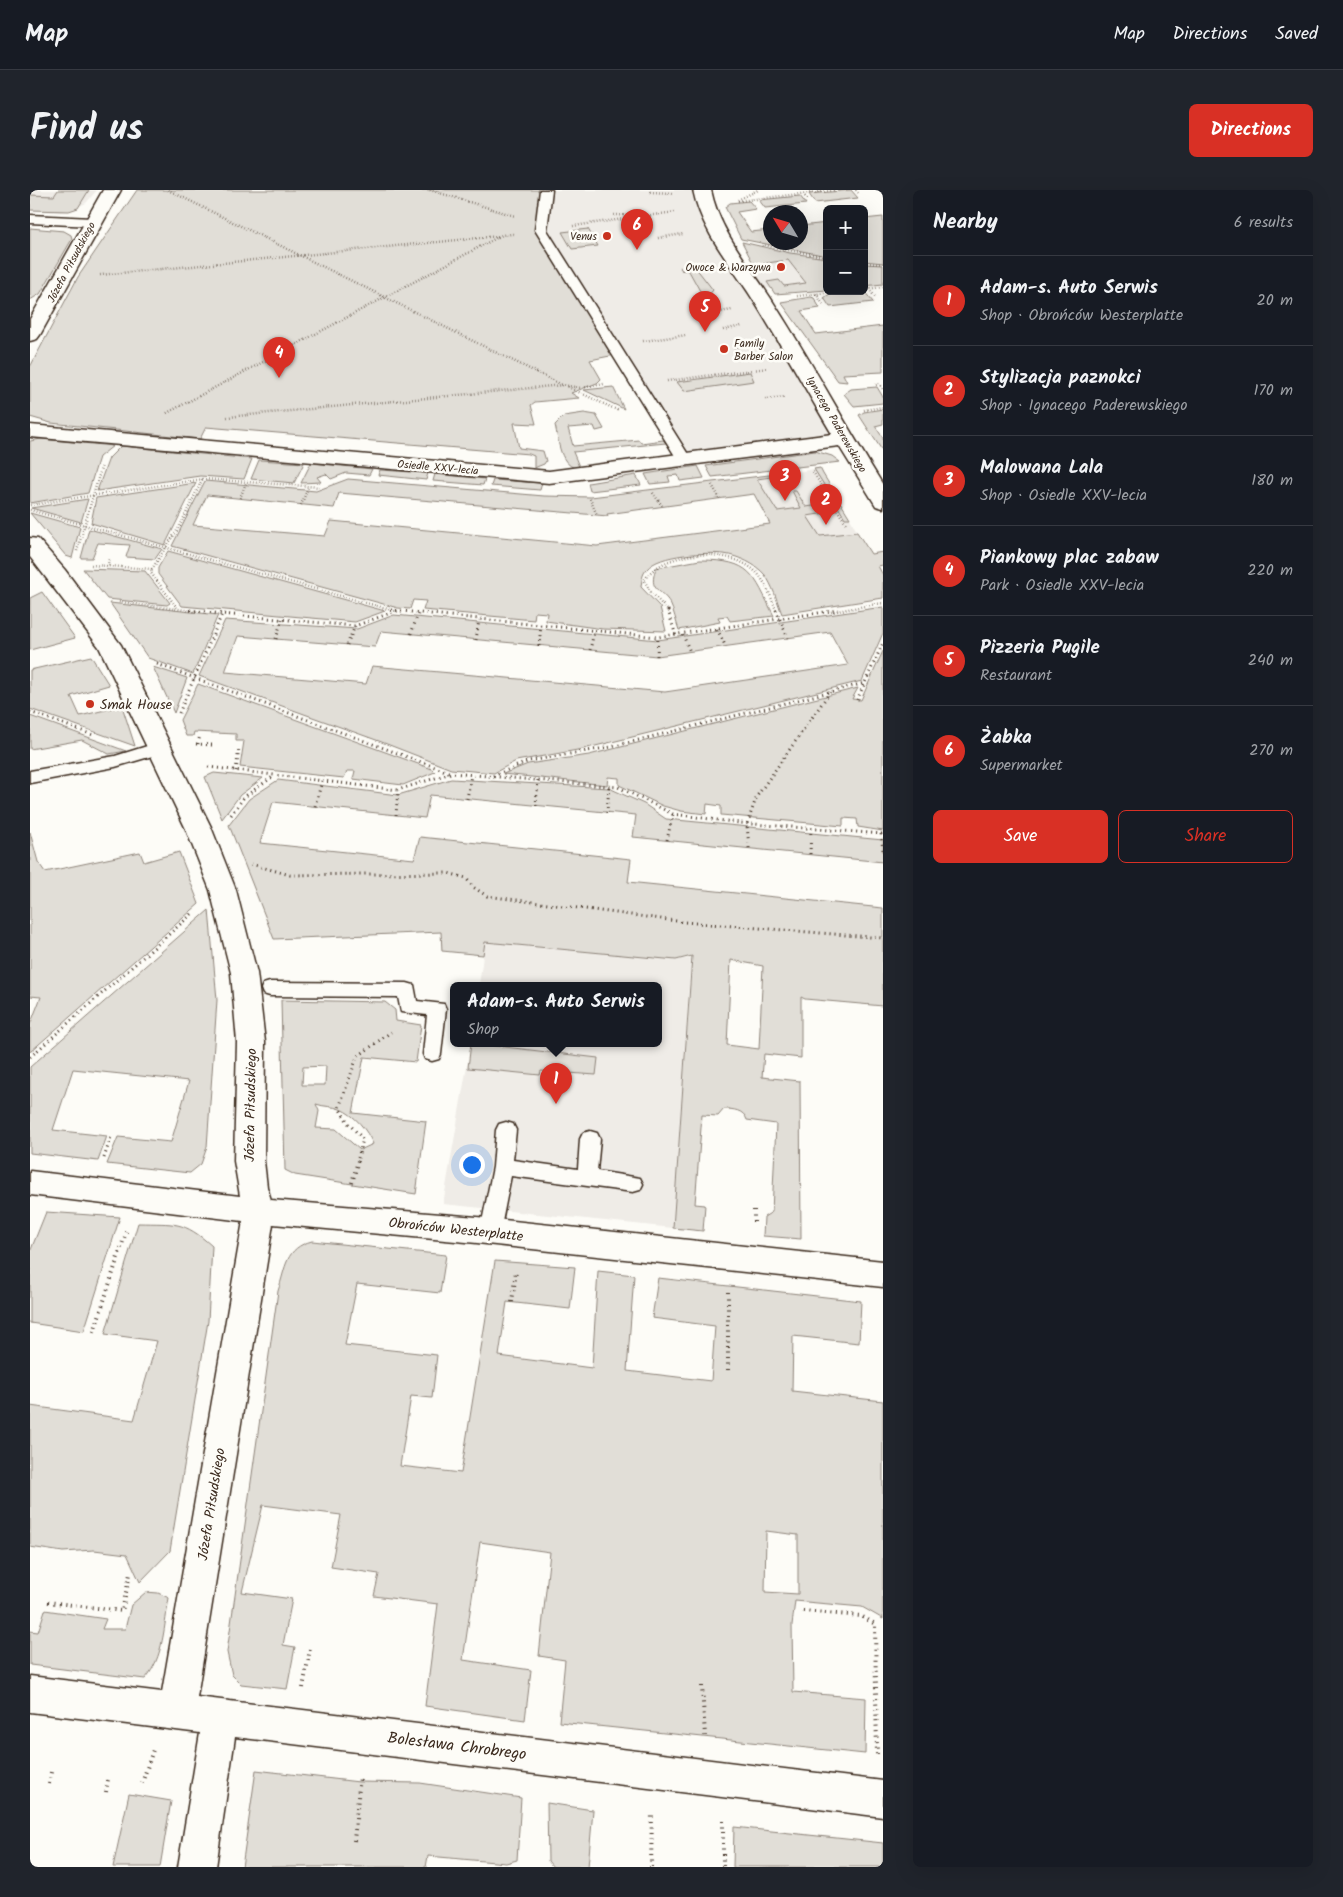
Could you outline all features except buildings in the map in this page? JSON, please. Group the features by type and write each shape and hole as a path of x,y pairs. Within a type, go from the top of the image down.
{"street":[{"name":"Józefa Piłsudskiego","path":"30,336 63,279 92,222 112,190"},
{"name":"Ignacego Paderewskiego","path":"702,190 703,200 716,228 821,396 844,439 883,502"},
{"name":"Osiedle XXV-lecia","path":"30,431 548,477 844,439"},
{"name":"Józefa Piłsudskiego","path":"30,544 57,575 110,646 150,751 198,827 223,890 244,973 251,1042 248,1161 252,1187 260,1211 176,1713"},
{"name":"Obrońców Westerplatte","path":"30,1183 260,1211 490,1232 883,1274"},
{"name":"Bolesława Chrobrego","path":"30,1694 220,1719 532,1754 883,1799"},
{"path":"197,1867 220,1719"}],"lane":[{"path":"546,190 541,230 684,460"},
{"path":"30,219 92,222"},
{"path":"30,778 115,761 150,751"},
{"path":"270,989 407,990 408,1007 437,1009 432,1054"},
{"path":"490,1232 503,1167 506,1130"},
{"path":"587,1177 590,1139"},
{"path":"503,1167 633,1184"}],"path":[{"path":"168,190 563,385 626,414"},
{"path":"430,190 527,220 541,230"},
{"path":"758,190 736,201 835,190"},
{"path":"856,190 859,194"},
{"path":"650,192 678,194"},
{"path":"803,193 808,200"},
{"path":"753,199 758,205"},
{"path":"678,220 676,212 679,204"},
{"path":"63,279 502,235 676,212"},
{"path":"615,221 615,214 648,216"},
{"path":"658,238 683,234 680,227"},
{"path":"162,416 502,235"},
{"path":"756,243 792,252 823,256"},
{"path":"698,257 707,271"},
{"path":"868,262 883,264"},
{"path":"680,268 703,265"},
{"path":"875,297 869,289 883,287"},
{"path":"791,297 823,293"},
{"path":"816,294 823,304"},
{"path":"713,313 735,310 731,304"},
{"path":"724,330 745,325 740,318"},
{"path":"613,344 687,335"},
{"path":"734,348 757,344 753,338"},
{"path":"876,384 880,384 883,390"},
{"path":"223,418 563,385"},
{"path":"765,400 793,397"},
{"path":"76,556 104,457"},
{"path":"810,467 847,525"},
{"path":"782,470 790,481 775,484 782,492"},
{"path":"178,609 152,573 152,569 180,526 203,478"},
{"path":"708,480 720,500"},
{"path":"240,498 246,482"},
{"path":"648,486 663,507"},
{"path":"302,505 308,488"},
{"path":"587,493 597,515"},
{"path":"822,496 828,495"},
{"path":"30,510 393,612 658,637 683,635 883,603"},
{"path":"838,521 843,520"},
{"path":"676,636 666,605 651,594 644,580 654,566 683,558 711,556 739,560 759,574 788,638"},
{"path":"108,566 109,558"},
{"path":"82,564 152,569"},
{"path":"115,602 355,626 393,612"},
{"path":"179,714 222,614"},
{"path":"411,634 418,614"},
{"path":"276,639 282,620"},
{"path":"476,640 479,620"},
{"path":"347,645 355,626"},
{"path":"539,646 541,626"},
{"path":"717,629 726,647"},
{"path":"590,650 594,632"},
{"path":"683,635 690,652"},
{"path":"657,656 658,637"},
{"path":"857,700 883,643"},
{"path":"153,662 451,774 538,779 618,787 673,814 748,824 882,834 883,850"},
{"path":"492,776 524,762 611,747 865,683"},
{"path":"749,848 748,824 757,796 830,692"},
{"path":"30,712 150,751"},
{"path":"198,744 200,734"},
{"path":"236,771 239,748"},
{"path":"200,766 398,790 451,774"},
{"path":"468,798 471,775"},
{"path":"229,817 244,797 275,776"},
{"path":"536,806 538,779"},
{"path":"315,806 322,781"},
{"path":"608,813 609,786"},
{"path":"396,815 398,790"},
{"path":"667,840 673,814"},
{"path":"810,854 811,829"},
{"path":"243,860 257,867 290,875 448,873 466,878 473,887 487,896 496,898 709,925 800,934 883,938"},
{"path":"30,1057 194,913"},
{"path":"350,1193 363,1139 349,1124 339,1108 357,1057 408,1019 408,1007"},
{"path":"104,1160 112,1137"},
{"path":"94,1332 129,1223"},
{"path":"512,1302 517,1263"},
{"path":"728,1285 728,1374"},
{"path":"48,1602 122,1611 130,1574"},
{"path":"803,1611 861,1616 875,1624 877,1761"},
{"path":"302,1692 310,1650"},
{"path":"702,1686 705,1740"},
{"path":"142,1783 156,1743"},
{"path":"354,1841 360,1768"},
{"path":"49,1784 51,1772"},
{"path":"106,1792 108,1779"},
{"path":"652,1804 652,1867"},
{"path":"723,1813 723,1867"}],"shaded area":[{"path":"30,190 97,190 86,203 69,211 61,212 30,210"},
{"path":"58,190 89,190 78,208 69,211 30,210 30,195 54,196"},
{"path":"137,190 546,190 541,231 615,355 590,360 601,379 597,383 571,393 579,398 535,402 531,405 536,424 514,423 519,448 543,451 546,461 544,464 534,468 534,456 529,454 206,427 200,439 51,423 30,417 30,367 78,277"},
{"path":"546,190 702,190 844,439 684,459 541,230"},
{"path":"851,190 858,198 815,203 809,194"},
{"path":"800,196 806,204 763,205 759,200"},
{"path":"749,201 756,209 737,212 751,232 763,231 763,243 741,239 725,207 730,203"},
{"path":"883,217 883,263 868,261 868,219"},
{"path":"823,223 823,255 797,250 808,250 808,225"},
{"path":"30,228 64,231 71,235 72,239 40,294 30,300"},
{"path":"588,229 598,246 572,249 562,232"},
{"path":"742,242 763,247 763,250 777,250 823,257 823,290 775,294 767,282 779,280 784,286 806,283 788,260 754,265"},
{"path":"788,260 806,283 764,289 747,265"},
{"path":"868,264 883,265 883,284 868,286"},
{"path":"696,268 713,290 705,300 689,271 681,270"},
{"path":"828,295 867,295 873,302 830,307 824,298"},
{"path":"814,298 820,308 801,311 816,334 883,326 883,372 843,374 847,382 838,381 781,302"},
{"path":"750,372 754,381 684,391 677,382"},
{"path":"613,387 624,409 584,390"},
{"path":"877,387 883,397 883,403 854,406 844,394 851,389"},
{"path":"883,409 883,424 875,426 883,438 883,452 859,415 864,412"},
{"path":"584,413 596,415 604,429 596,431 594,426 568,428 573,446 639,440 641,443 663,440 666,443 573,452 580,469 573,467 568,464 561,452 555,425 564,416"},
{"path":"41,439 113,446 99,457 88,493 30,503 30,441"},
{"path":"121,446 252,459 244,479 200,476 97,491 109,458"},
{"path":"815,451 832,456 840,462 712,477 706,466"},
{"path":"259,460 304,463 294,483 251,479"},
{"path":"311,463 372,469 369,475 346,473 331,479 326,474 317,477 321,482 301,483"},
{"path":"698,466 704,478 680,481 678,475 668,476 670,482 650,484 645,474"},
{"path":"820,468 850,518 845,518 814,469"},
{"path":"814,469 845,518 850,518 857,532 820,537 806,516 806,507 796,491 792,491 802,508 777,511 757,479"},
{"path":"380,470 428,473 426,480 378,475"},
{"path":"435,474 485,479 483,485 433,481"},
{"path":"636,475 641,485 590,491 588,483"},
{"path":"769,475 771,477 757,479 777,511 801,508 792,491 796,491 806,507 827,504 832,512 807,516 820,536 857,532 871,554 883,552 883,565 878,566 883,575 883,598 782,614 768,579 752,564 724,554 683,555 653,564 645,571 643,577 641,587 660,607 666,631 603,629 546,621 547,613 535,612 534,620 423,610 426,601 413,600 410,609 398,608 172,546 205,481 316,491 348,479 544,496 591,497","holes":["339,493 608,516 607,514 754,494 770,524 597,546 331,521 325,536 193,525 207,495 334,508"]},
{"path":"493,480 542,483 540,490 491,486"},
{"path":"196,483 165,545 91,523 96,498"},
{"path":"88,499 81,522 31,508"},
{"path":"30,513 80,527 72,558 66,556"},
{"path":"89,529 162,549 155,559 126,557 130,545 98,543 92,558 81,558"},
{"path":"168,551 385,611 355,622 182,606 158,574 158,568"},
{"path":"700,560 731,563 749,572 761,590 774,616 730,621 727,616 718,617 720,622 679,630 670,603 654,585 656,568"},
{"path":"83,569 145,571 170,603 167,605 107,599"},
{"path":"42,592 75,638 30,650 30,598"},
{"path":"110,603 218,615 193,674 148,658"},
{"path":"883,607 883,633 862,681 583,749 516,761 494,773 451,769 199,676 225,620 357,629 394,615 658,640","holes":["381,631 657,656 830,632 848,665 665,692 372,666 366,684 225,672 238,636 375,647"]},
{"path":"883,651 883,831 858,827 857,819 843,818 843,826 721,815 721,806 707,804 706,814 681,811 663,806 619,785 619,778 608,777 607,785 503,774 528,764 589,755 858,688 852,699 861,700"},
{"path":"91,656 109,685 71,696 80,716 122,706 135,746 30,709 30,670"},
{"path":"153,667 187,678 174,713"},
{"path":"198,684 432,769 435,772 403,785 353,779 355,771 347,771 344,778 240,767 244,741 236,741 236,734 194,732 193,736 186,736 180,720"},
{"path":"30,716 126,751 109,754 82,740 30,749"},
{"path":"214,773 263,778 240,795 222,819 205,777"},
{"path":"451,779 609,788 644,804 666,819 883,840 883,862 633,837 636,815 430,795 425,818 273,802 260,843 414,859 420,837 631,859 628,882 883,908 883,1006 805,999 801,997 801,1058 764,1054 762,1077 800,1081 801,1239 763,1236 764,1217 772,1212 776,1124 747,1120 741,1112 731,1109 724,1109 718,1116 702,1115 695,1204 705,1205 703,1231 673,1228 692,956 676,960 485,942 483,955 442,951 441,932 274,939 229,825 249,799 278,780 398,795","holes":["731,960 763,966 759,1049 727,1045"]},
{"path":"30,832 38,862 45,872 140,852 144,862 179,852 199,904 30,1052 30,1025 41,997 30,996"},
{"path":"209,910 217,1000 207,1147 201,1164 190,1173 107,1164 118,1137 171,1142 189,1081 73,1069 53,1130 107,1136 98,1161 30,1153 30,1067"},
{"path":"485,942 675,960 691,958 673,1228 443,1204 470,1047 662,1047 662,982 479,982"},
{"path":"281,1000 385,1002 395,1010 396,1021 421,1025 416,1062 364,1057 353,1113 426,1121 416,1194 295,1175 285,1170","holes":["326,1066 325,1085 302,1085 303,1067","316,1104 337,1108 351,1115 364,1128 373,1144 360,1150 336,1129 316,1128 319,1111"]},
{"path":"471,1047 505,1047 598,1058 596,1075 541,1071 540,1075 468,1068"},
{"path":"46,1212 120,1217 84,1331 30,1323 30,1252"},
{"path":"138,1223 178,1225 193,1232 212,1246 208,1321 170,1551 140,1582 127,1554 94,1550 63,1552 30,1547 30,1406 134,1420 157,1341 105,1334"},
{"path":"312,1241 446,1255 440,1293 357,1284 345,1345 437,1355 432,1398 411,1396 400,1466 461,1473 495,1261 575,1267 570,1309 507,1302 499,1356 592,1368 598,1271 634,1275 627,1371 711,1381 715,1326 652,1318 658,1278 861,1301 859,1343 793,1336 792,1391 883,1401 883,1619 862,1607 795,1601 792,1625 793,1692 866,1698 865,1754 559,1722 565,1660 539,1656 550,1552 480,1542 463,1660 531,1670 525,1720 425,1706 438,1604 374,1596 379,1574 331,1567 341,1515 263,1505 242,1592 292,1599 283,1645 295,1647 287,1689 241,1684 232,1675 227,1652 278,1291 285,1266 291,1254 303,1244","holes":["766,1531 798,1535 798,1594 765,1592"]},
{"path":"146,1592 158,1593 169,1598 160,1651 151,1671 145,1679 30,1665 30,1631 38,1632 45,1610 106,1619 102,1629 125,1629 131,1605"},
{"path":"256,1770 359,1782 420,1783 521,1798 517,1860 506,1863 428,1856 426,1867 242,1867"},
{"path":"129,1794 171,1801 160,1867 113,1867"},
{"path":"547,1803 593,1810 588,1867 553,1867 548,1861"},
{"path":"734,1827 883,1843 883,1867 733,1867"}],"place":[{"name":"Venus","path":"607,236"},
{"name":"Żabka","path":"637,250"},
{"name":"Owoce & Warzywa","path":"781,267"},
{"name":"Pizzeria Pugile","path":"705,332"},
{"name":"Family Barber Salon","path":"724,349"},
{"name":"Piankowy plac zabaw","path":"279,378"},
{"name":"Malowana Lala","path":"785,501"},
{"name":"Stylizacja paznokci","path":"826,525"},
{"name":"Smak House","path":"90,704"},
{"name":"Adam-s. Auto Serwis","path":"556,1104"}]}
